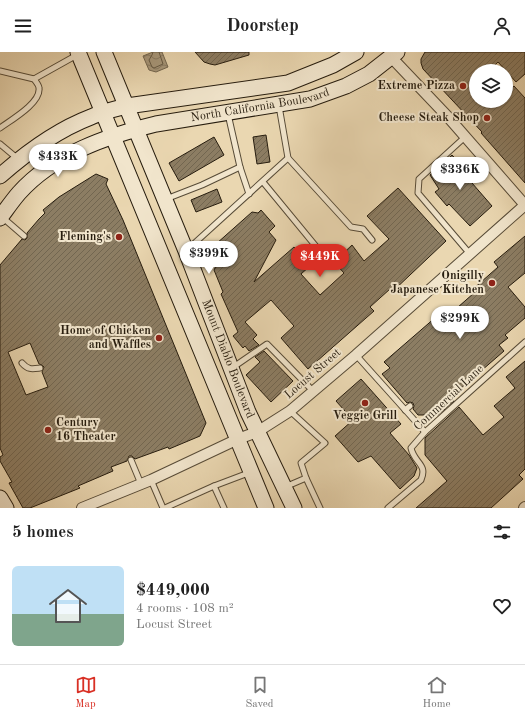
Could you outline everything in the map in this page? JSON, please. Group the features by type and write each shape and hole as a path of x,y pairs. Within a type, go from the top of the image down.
{"main road":[{"name":"Mount Diablo Boulevard","path":"104,52 186,251 257,432 294,508"},
{"name":"North California Boulevard","path":"0,176 18,159 44,142 90,117 103,112 127,106 288,83 333,65 356,52"},
{"name":"Mount Diablo Boulevard","path":"79,53 136,196 266,508"},
{"name":"North California Boulevard","path":"1,217 19,193 38,175 62,159 113,136 156,124 310,99 346,86 369,74 394,55"},
{"path":"0,498 6,508"}],"street":[{"path":"394,55 525,205"},
{"name":"Locust Street","path":"82,508 146,482 238,439 257,432 290,411 314,392 525,205"}],"lane":[{"path":"0,71 34,79 79,53"},
{"path":"0,128 32,105 38,94 39,87 34,79"},
{"path":"279,104 288,158 351,227 363,229 372,240"},
{"path":"228,113 240,167 249,194"},
{"path":"466,137 419,179 418,193 470,254"},
{"path":"0,144 18,159"},
{"path":"186,251 288,158"},
{"path":"164,200 202,185 240,167"},
{"path":"263,182 328,261"},
{"path":"1,217 24,236"},
{"name":"Commercial Lane","path":"388,508 421,480 424,474 423,467 413,455 411,448 425,432 525,342"},
{"path":"232,369 267,344 314,392"},
{"path":"356,355 425,432"},
{"path":"22,363 26,368 40,368"},
{"path":"405,410 410,406"},
{"path":"290,411 324,443 301,463 306,478 320,508"},
{"path":"131,460 164,508 214,486 252,472"},
{"path":"284,487 306,478"},
{"path":"214,486 224,508"}],"water":[{"path":"153,52 162,52 168,67 156,72 149,70 143,56"}],"building":[{"path":"195,52 249,52 249,55 215,65 204,62"},
{"path":"425,52 525,52 525,74 516,82 513,79 513,64 500,64 498,62 496,64 469,64 469,108 513,108 514,86 525,98 525,183 481,133 482,132 423,69 421,59"},
{"path":"266,135 270,162 257,164 253,137"},
{"path":"214,137 224,155 179,181 169,163"},
{"path":"452,155 477,180 472,183 492,206 470,226 449,204 447,206 435,192 439,189 430,175"},
{"path":"96,174 108,179 106,184 123,220 206,423 200,436 169,449 168,447 135,459 132,456 129,456 127,461 111,467 113,471 78,486 80,488 30,508 23,508 9,483 12,482 0,461 0,457 3,455 0,448 0,265 22,239 25,240 27,238 27,233 45,213 43,210 59,197","holes":["30,343 39,364 44,367 42,372 48,387 26,395 8,352"]},
{"path":"398,188 446,241 392,292 390,289 370,307 374,311 308,369 281,338 294,326 271,300 245,322 257,335 253,339 259,345 249,351 245,346 243,348 233,336 238,332 221,294 223,292 214,270 217,264 212,251 218,248 216,244 252,212 258,213 261,210 275,226 269,232 276,240 254,282 294,247 310,266 301,274 320,295 344,273 334,262 352,245 364,261 389,239 367,216"},
{"path":"217,189 222,202 196,212 191,200"},
{"path":"525,236 525,273 508,287 525,307 525,318 505,335 508,338 499,345 504,351 451,397 454,401 438,415 418,415 413,409 413,403 407,403 382,374 390,368 384,362 436,317 441,322 474,293 472,290 498,267 494,262"},
{"path":"264,351 293,381 271,402 246,375 260,362 255,357"},
{"path":"525,361 525,469 519,475 523,479 491,508 416,508 447,481 425,455 425,438 459,407 483,435 504,417 494,406 515,388 506,377"},
{"path":"361,379 401,424 390,433 409,455 417,468 414,476 400,489 371,456 358,462 335,436 353,420 336,401"}],"place":[{"name":"Extreme Pizza","path":"463,86"},
{"name":"Cheese Steak Shop","path":"487,118"},
{"name":"Fleming's","path":"119,237"},
{"name":"Onigilly Japanese Kitchen","path":"492,283"},
{"name":"Home of Chicken and Waffles","path":"159,338"},
{"name":"Veggie Grill","path":"365,403"},
{"name":"Century 16 Theater","path":"48,430"}]}
